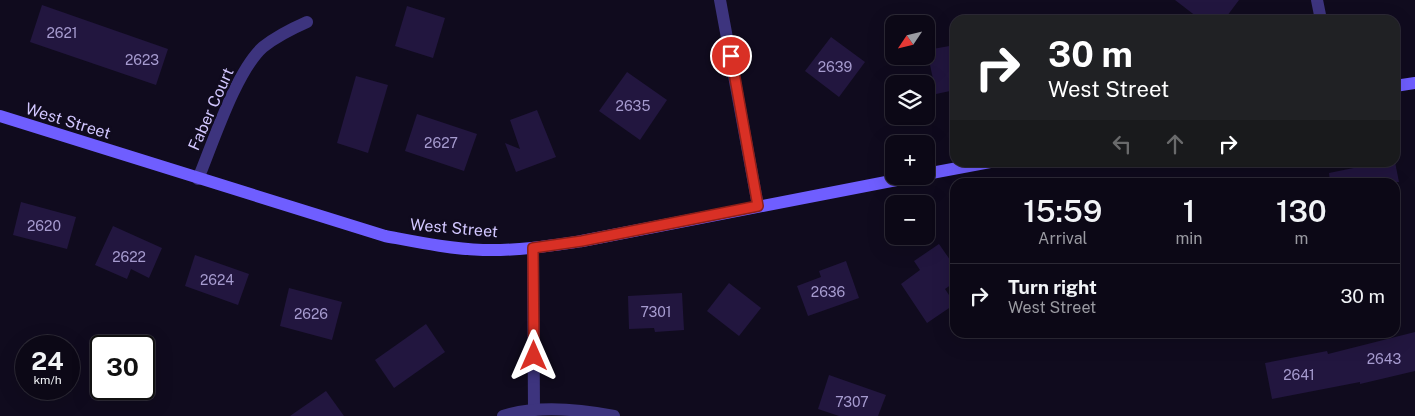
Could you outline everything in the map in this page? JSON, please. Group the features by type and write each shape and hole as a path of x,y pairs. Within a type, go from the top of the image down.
{"main road":[{"path":"1400,85 1415,83"},
{"name":"West Street","path":"0,116 385,236 454,248 484,250 533,248 582,241 885,182"},
{"path":"935,172 963,167"}],"street":[{"path":"720,0 758,206"},
{"path":"1317,0 1321,15"},
{"name":"Faber Court","path":"198,178 246,68 262,48 283,32 307,22"},
{"path":"533,248 534,410"},
{"path":"503,416 534,410 589,411 614,416"}],"building":[{"path":"1175,0 1239,0 1228,15 1194,15"},
{"path":"42,5 168,49 156,85 30,42"},
{"path":"407,6 445,18 433,58 395,46"},
{"path":"831,37 865,62 839,97 805,71"},
{"path":"950,46 950,91 936,94 935,75 932,75 930,65 935,65 935,49"},
{"path":"627,72 667,100 640,140 599,111"},
{"path":"356,76 388,85 368,153 337,143"},
{"path":"537,110 556,157 516,172 505,143 520,149 510,120"},
{"path":"417,114 477,134 464,171 405,151"},
{"path":"1358,167 1396,167 1398,178 1330,178 1329,173"},
{"path":"21,202 76,217 67,249 13,235"},
{"path":"113,226 162,248 149,278 131,269 127,279 95,265"},
{"path":"939,244 950,260 950,286 945,289 950,296 950,307 927,323 901,284 920,270 914,261"},
{"path":"195,255 249,274 238,305 185,286"},
{"path":"846,261 859,298 808,316 797,286 821,277 819,271"},
{"path":"729,283 761,308 739,336 707,311"},
{"path":"289,288 342,302 332,340 280,326"},
{"path":"682,293 684,330 655,332 654,328 629,329 628,296"},
{"path":"426,324 445,352 394,388 375,360"},
{"path":"1415,332 1415,371 1360,384 1360,382 1272,399 1265,363 1327,351 1328,354 1391,338 1400,338 1400,336"},
{"path":"829,375 886,395 878,416 839,416 818,409"},
{"path":"326,391 344,416 290,416"}],"route":[{"path":"534,356 533,248 582,241 758,206 731,56"}]}
